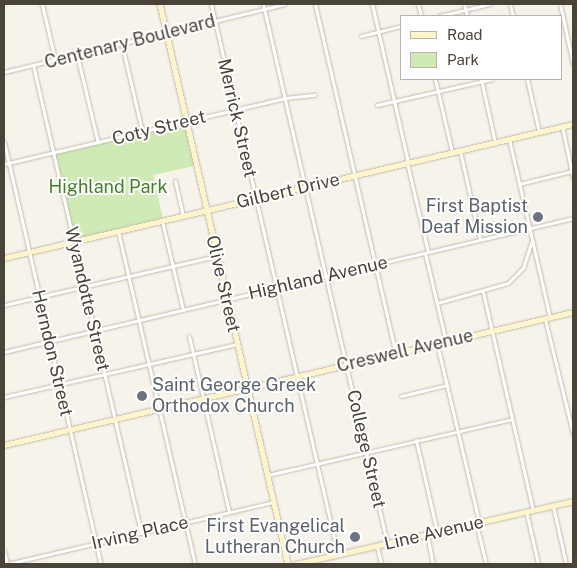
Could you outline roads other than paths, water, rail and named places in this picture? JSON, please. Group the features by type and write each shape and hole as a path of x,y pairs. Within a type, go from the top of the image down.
{"street":[{"path":"42,4 55,60"},
{"name":"Olive Street","path":"160,4 288,564"},
{"name":"Merrick Street","path":"211,4 338,555"},
{"name":"College Street","path":"263,4 387,543"},
{"name":"Centenary Boulevard","path":"4,72 122,45 215,20 285,4"},
{"path":"315,4 396,354"},
{"path":"372,4 446,342"},
{"path":"464,4 467,15"},
{"path":"444,15 490,4"},
{"path":"560,4 573,62"},
{"path":"361,36 400,26"},
{"path":"122,45 142,131"},
{"path":"78,55 98,143"},
{"name":"Wyandotte Street","path":"33,65 141,533"},
{"path":"435,80 452,152"},
{"path":"377,105 438,92 481,80 495,142"},
{"path":"527,80 539,132"},
{"name":"Coty Street","path":"4,164 285,98 315,95"},
{"name":"Gilbert Drive","path":"4,258 573,124"},
{"path":"562,126 573,178"},
{"path":"509,139 573,434"},
{"name":"Herndon Street","path":"4,142 101,564"},
{"path":"460,150 480,240"},
{"path":"519,184 572,171"},
{"path":"175,181 183,216"},
{"name":"Highland Avenue","path":"4,352 573,218"},
{"path":"162,221 183,310"},
{"path":"118,231 195,564"},
{"path":"437,303 483,292 508,283 526,262 531,238"},
{"path":"4,305 217,256"},
{"path":"526,262 537,264"},
{"path":"483,292 533,510"},
{"name":"Creswell Avenue","path":"4,445 573,312"},
{"path":"189,336 229,512"},
{"path":"4,398 237,344"},
{"path":"438,344 486,564"},
{"path":"401,396 447,385"},
{"path":"267,475 512,419"},
{"path":"416,440 437,532"},
{"name":"Line Avenue","path":"296,564 573,501"},
{"name":"Irving Place","path":"7,564 273,502"},
{"path":"553,506 566,564"},
{"path":"526,512 538,564"},
{"path":"426,534 433,564"},
{"path":"377,546 381,564"},
{"path":"4,551 7,564"}],"place":[{"name":"First Baptist Deaf Mission","path":"538,217"},
{"name":"Saint George Greek Orthodox Church","path":"142,396"},
{"name":"First Evangelical Lutheran Church","path":"355,537"}],"park label":[{"name":"Highland Park","path":"108,187"}]}
